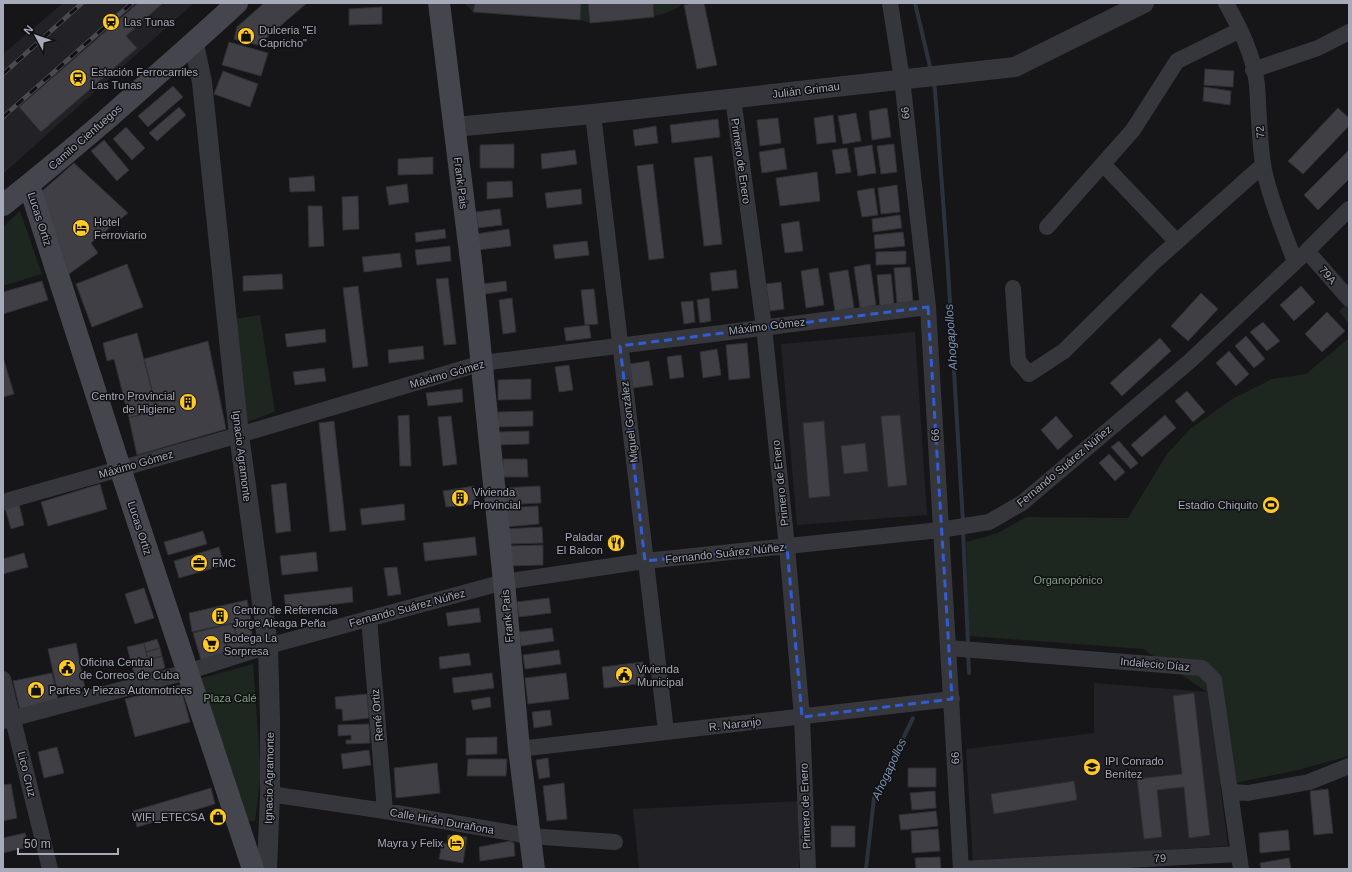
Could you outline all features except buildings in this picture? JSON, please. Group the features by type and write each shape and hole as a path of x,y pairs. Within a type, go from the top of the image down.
{"main road":[{"name":"Camilo Cienfuegos","path":"3,205 29,185 194,44 237,3"},
{"name":"Frank Pais","path":"439,3 472,269 482,363"},
{"name":"Lucas Ortiz","path":"29,185 187,672 258,868"},
{"name":"Frank País","path":"482,363 519,749 534,869"}],"street":[{"name":"66","path":"890,3 920,78 928,307 961,869"},
{"name":"Julián Grimau","path":"454,127 593,114 1015,67 1144,3"},
{"name":"72","path":"1226,3 1249,50 1257,84 1258,116 1264,165 1270,197 1295,262"},
{"path":"1047,228 1133,130 1177,60 1240,30"},
{"path":"1254,70 1318,48 1349,32"},
{"name":"Ignacio Agramonte","path":"194,44 202,82 239,435 268,646 270,794 258,868"},
{"name":"Primero de Enero","path":"733,98 764,327 787,547 802,717 808,869"},
{"name":"Miguel González","path":"593,114 666,731"},
{"path":"1103,164 1177,242"},
{"path":"1013,288 1018,361 1029,374 1064,351 1153,263 1264,165"},
{"name":"Fernando Suárez Núñez","path":"8,720 187,672 268,646 504,582 645,561 940,530 989,522 1022,503 1190,361 1308,251 1349,209"},
{"name":"79A","path":"1308,251 1349,299"},
{"name":"Máximo Gómez","path":"3,502 239,435 482,363 928,307"},
{"name":"René Ortiz","path":"369,618 385,811"},
{"name":"Indalecio Díaz","path":"948,648 1202,668 1214,680 1240,862"},
{"name":"Lico Cruz","path":"3,679 8,720 50,869"},
{"name":"R. Naranjo","path":"519,749 952,699"},
{"path":"1230,792 1248,792 1309,782 1349,766"},
{"name":"Calle Hirán Durañona","path":"270,794 385,811 529,836 615,842"},
{"name":"79","path":"961,869 1240,862"}],"highlighted area":[{"path":"928,307 952,699 802,717 787,547 645,561 620,346"}],"shaded area":[{"path":"63,3 194,3 3,174 3,54"},
{"path":"915,332 927,515 797,525 781,344"},
{"name":"IPI Conrado Benítez","path":"1094,683 1208,692 1228,846 973,863 966,749 1094,733"},
{"path":"800,801 799,869 639,869 633,809"}],"green space":[{"path":"464,3 683,3 676,9 666,13 640,19 590,23 580,20 473,12"},
{"path":"20,211 42,274 3,286 3,227"},
{"path":"1349,302 1349,324 1339,311"},
{"path":"260,315 275,412 247,422 234,319"},
{"name":"Organopónico","path":"1349,338 1349,756 1294,771 1220,786 1207,692 1143,649 969,636 966,542 998,533 1026,517 1128,518 1167,454 1190,429 1232,399 1272,379 1306,374"},
{"name":"Plaza Calé","path":"253,664 261,774 255,821 244,821 198,679"}],"waterway":[{"name":"Ahogapollos","path":"915,3 931,71"},
{"name":"Ahogapollos","path":"933,81 935,90 948,269 963,523"},
{"name":"Ahogapollos","path":"963,530 968,645"},
{"name":"Ahogapollos","path":"968,652 969,673"},
{"name":"Ahogapollos","path":"866,869 874,798 913,718"}],"railway":[{"path":"3,74 82,3"},
{"path":"3,117 132,3"}],"place":[{"name":"Las Tunas","path":"111,22"},
{"name":"Dulceria \"El Capricho\"","path":"246,36"},
{"name":"Estación Ferrocarriles Las Tunas","path":"78,78"},
{"name":"Hotel Ferroviario","path":"81,228"},
{"name":"Centro Provincial de Higiene","path":"188,402"},
{"name":"Vivienda Provincial","path":"460,498"},
{"name":"Estadio Chiquito","path":"1271,505"},
{"name":"Paladar El Balcon","path":"616,543"},
{"name":"FMC","path":"199,563"},
{"name":"Centro de Referencia Jorge Aleaga Peña","path":"220,616"},
{"name":"Bodega La Sorpresa","path":"211,644"},
{"name":"Oficina Central de Correos de Cuba","path":"67,668"},
{"name":"Vivienda Municipal","path":"624,675"},
{"name":"Partes y Piezas Automotrices","path":"36,690"},
{"name":"IPI Conrado Benítez","path":"1092,767"},
{"name":"WIFI_ETECSA","path":"218,817"},
{"name":"Mayra y Felix","path":"456,843"}]}
